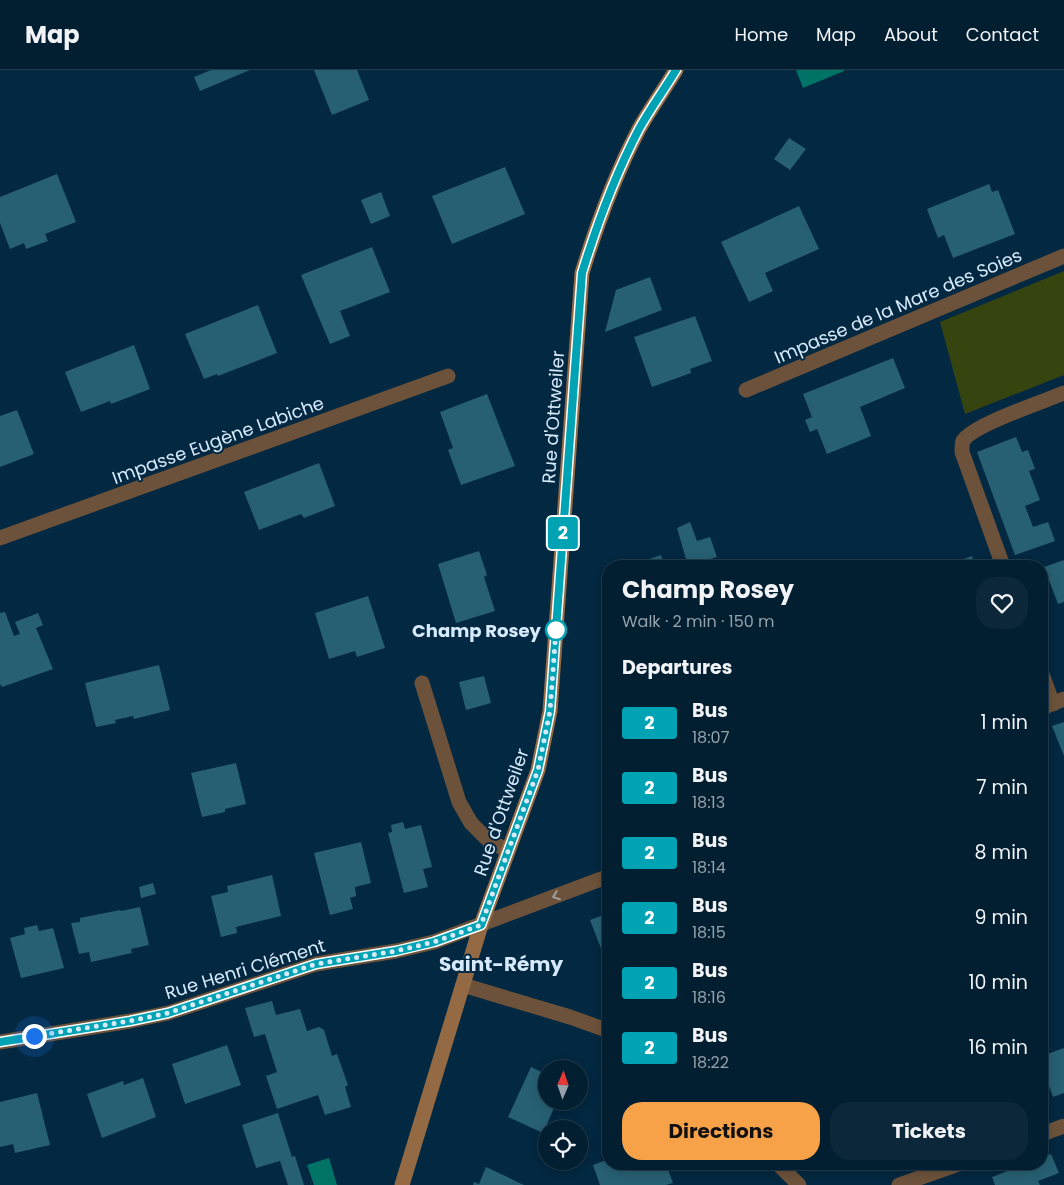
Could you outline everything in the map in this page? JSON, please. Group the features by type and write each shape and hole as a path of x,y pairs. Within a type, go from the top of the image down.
{"street":[{"name":"Rue d'Ottweiler","path":"402,1185 481,925 538,770 550,711 582,273 592,240 618,174 640,128 676,70"},
{"name":"Impasse de la Mare des Soies","path":"746,390 1064,256"},
{"name":"Impasse Eugène Labiche","path":"0,538 448,376"},
{"path":"1001,560 962,452 963,441 971,433 985,425 1064,393"},
{"path":"422,683 459,802 471,823 488,840 508,851"},
{"path":"1048,690 1053,704"},
{"name":"Rue Henri Clément","path":"0,1042 168,1013 316,964 396,951 434,942 602,879"},
{"path":"463,984 602,1028"},
{"path":"1048,1132 1064,1126"},
{"path":"784,1170 799,1185"},
{"path":"899,1185 942,1170"}],"shaded area":[{"path":"796,70 844,70 844,71 803,88"},
{"path":"1064,271 1064,375 965,414 940,322"},
{"path":"329,1158 337,1185 314,1185 307,1165"}],"building":[{"path":"211,70 250,70 200,91 194,77"},
{"path":"314,70 357,70 369,100 332,115"},
{"path":"789,138 806,149 790,170 774,159"},
{"path":"505,167 525,214 452,244 432,196"},
{"path":"57,174 76,222 45,234 48,241 26,249 24,243 10,249 0,223 0,197"},
{"path":"989,184 992,192 998,190 1015,234 953,258 944,235 938,238 927,209"},
{"path":"381,192 390,216 371,224 361,200"},
{"path":"799,206 819,249 765,273 773,291 749,302 721,242"},
{"path":"372,247 390,292 340,311 350,336 330,344 301,275"},
{"path":"650,277 662,310 605,332 616,290"},
{"path":"258,305 277,353 218,376 217,374 204,379 185,334"},
{"path":"695,316 712,361 690,369 691,373 652,387 634,337"},
{"path":"134,345 150,389 111,404 110,401 81,412 65,372"},
{"path":"893,358 905,388 860,407 871,436 827,454 817,429 810,432 805,420 812,417 803,394"},
{"path":"487,394 515,466 461,485 448,450 453,448 440,412"},
{"path":"17,410 34,454 0,467 0,416"},
{"path":"1016,437 1022,452 1028,450 1035,469 1029,471 1040,500 1025,506 1033,527 1048,522 1055,541 1015,555 977,452"},
{"path":"319,463 335,506 304,518 301,514 259,530 244,492"},
{"path":"690,522 697,541 710,537 717,557 707,560 686,560 677,528"},
{"path":"479,551 487,575 484,577 495,611 456,623 438,564"},
{"path":"661,555 663,560 646,560"},
{"path":"972,556 973,560 961,560"},
{"path":"1064,560 1064,602 1058,604 1048,578 1048,566"},
{"path":"368,596 385,648 357,657 355,651 329,659 315,613"},
{"path":"5,612 14,636 20,634 15,622 38,613 43,625 36,628 53,669 2,687 0,684 0,613"},
{"path":"159,665 170,710 134,719 133,716 115,720 116,723 96,727 85,683"},
{"path":"484,676 491,703 466,710 459,682"},
{"path":"1064,722 1064,756 1052,726"},
{"path":"236,763 246,804 225,809 225,812 202,817 191,773"},
{"path":"403,822 405,829 421,825 432,867 423,869 428,887 404,893 388,833 392,832 391,825"},
{"path":"361,842 371,883 355,887 356,896 350,898 353,909 330,915 314,853"},
{"path":"272,875 281,916 236,927 237,933 221,937 211,896 228,892 227,886"},
{"path":"153,883 156,894 141,898 139,887"},
{"path":"140,907 149,945 131,949 132,953 91,962 89,952 79,954 71,923 80,922 80,918"},
{"path":"602,916 602,951 590,920"},
{"path":"37,925 39,931 53,928 64,968 21,978 10,938 25,934 24,928"},
{"path":"272,1001 276,1015 300,1009 307,1031 319,1027 324,1030 332,1056 337,1054 348,1085 345,1087 351,1107 325,1115 318,1095 277,1109 266,1076 277,1072 265,1034 254,1037 245,1008"},
{"path":"227,1045 241,1085 185,1104 172,1064"},
{"path":"1064,1048 1064,1093 1053,1097 1048,1083 1048,1054"},
{"path":"531,1067 538,1070 538,1110 553,1110 549,1120 538,1120 538,1131 508,1117"},
{"path":"143,1078 156,1117 102,1138 87,1094 123,1081 124,1085"},
{"path":"37,1093 50,1145 15,1153 13,1144 0,1147 0,1102"},
{"path":"278,1113 292,1157 295,1156 304,1185 288,1185 280,1161 256,1168 242,1125"},
{"path":"1051,1154 1059,1173 1038,1181 1040,1185 995,1185 992,1177 1010,1170 1048,1170 1048,1155"},
{"path":"602,1162 602,1170 668,1170 673,1183 666,1185 600,1185 593,1165"},
{"path":"486,1167 524,1185 473,1185 474,1182 479,1184"}],"bus line":[{"name":"2","path":"0,1042 168,1013 316,964 396,951 434,942 481,925 538,770 550,711 582,273 592,240 618,174 640,128 676,70"}],"place":[{"name":"Champ Rosey","path":"556,630"}],"district":[{"name":"Saint-Rémy","path":"501,964"}],"route":[{"path":"34,1036 168,1013 316,964 396,951 434,942 481,925 538,770 550,711 556,630"}]}
